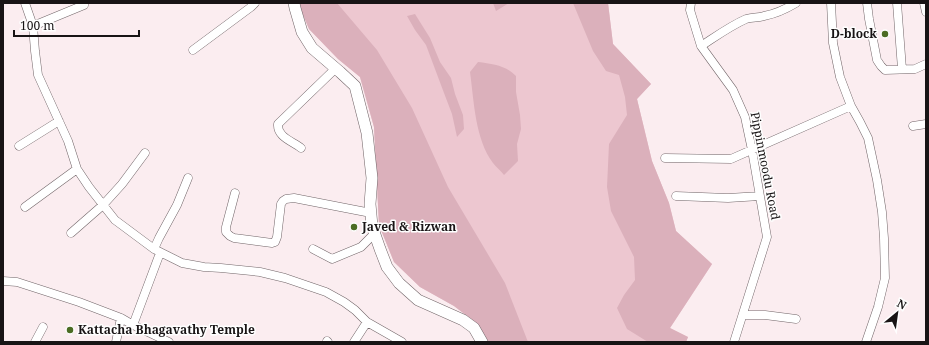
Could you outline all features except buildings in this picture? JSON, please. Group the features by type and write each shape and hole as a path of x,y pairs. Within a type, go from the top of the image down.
{"street":[{"path":"25,3 33,26 38,75 68,141 77,169 115,220 157,251 182,263 204,268 221,268 260,272 285,278 326,292 355,310 367,322 402,342"},
{"path":"193,50 255,3"},
{"path":"294,3 302,32 312,48 355,86 367,133 372,178 370,204 372,226 388,267 399,283 418,300 463,320 474,328 482,342"},
{"name":"Pippinmoodu Road","path":"690,3 690,10 701,46 733,90 745,117 767,237 734,342"},
{"path":"701,46 745,20 754,17 763,17 796,3"},
{"path":"831,3 833,43 840,77 851,106 868,138 877,180 884,238 885,278 878,307 866,342"},
{"path":"867,3 868,19 877,60 881,66 885,70 915,68 926,64"},
{"path":"897,3 902,69"},
{"path":"924,3 926,12"},
{"path":"33,26 84,5"},
{"path":"301,148 282,136 278,129 278,124 336,68"},
{"path":"665,158 731,159 851,106"},
{"path":"19,146 59,121"},
{"path":"913,126 926,124"},
{"path":"71,233 103,205 122,184 145,153"},
{"path":"25,207 77,169"},
{"path":"133,325 157,251 159,238 177,205 188,178"},
{"path":"235,193 226,232 230,236 237,238 272,243 275,242 281,204 283,201 290,198 371,213"},
{"path":"676,196 728,198 760,196"},
{"path":"312,249 332,259 361,247 375,233"},
{"path":"3,281 17,282 79,302 121,318 168,342"},
{"path":"743,315 765,315 796,319"},
{"path":"116,342 121,318"},
{"path":"354,342 367,322"},
{"path":"35,342 43,327"}],"shaded area":[{"path":"298,3 608,3 613,44 651,84 637,99 652,161 669,203 676,231 712,264 670,328 688,337 686,342 488,342 471,319 454,306 420,287 394,262 379,225 374,127 360,77 338,59 309,29"},
{"path":"298,3 337,3 377,50 412,108 448,187 505,283 528,342 488,342 471,319 454,306 420,287 394,262 379,225 374,127 360,77 338,59 309,29"},
{"path":"493,3 509,3 496,11"},
{"path":"573,3 608,3 613,44 651,84 637,99 652,161 669,203 676,231 712,264 670,328 688,337 686,342 648,342 627,329 617,308 635,280 634,257 611,211 607,187 609,144 627,115 625,97 619,75 606,71 593,51"},
{"path":"415,14 430,38 440,62 451,78 463,115 464,129 457,137 452,114 426,45 407,16"},
{"path":"478,62 503,67 508,69 516,76 516,92 521,129 517,144 518,161 504,175 493,163 482,143 476,119 470,72"}],"place":[{"name":"D-block","path":"885,34"},
{"name":"Javed & Rizwan","path":"354,227"},
{"name":"Kattacha Bhagavathy Temple","path":"70,330"}]}
